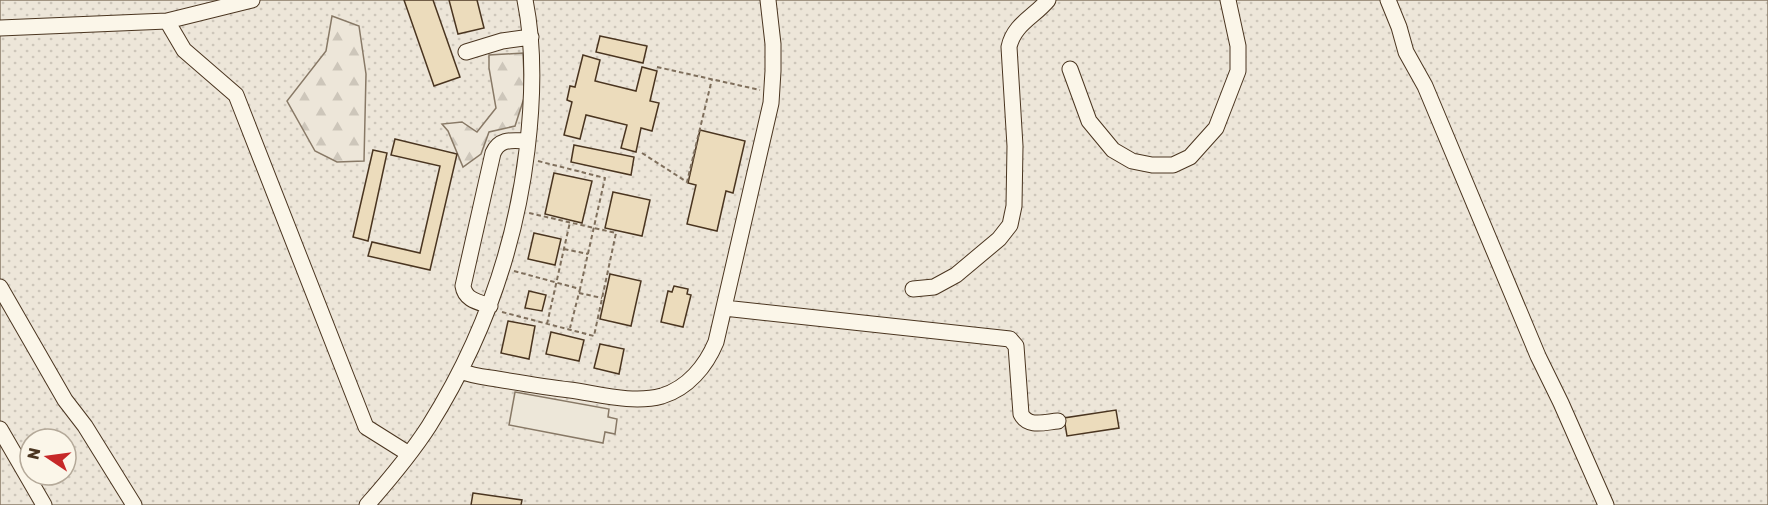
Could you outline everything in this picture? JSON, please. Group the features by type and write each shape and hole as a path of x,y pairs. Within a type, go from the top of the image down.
{"street":[{"path":"0,28 167,21 202,6 252,0"},
{"path":"367,505 428,428 461,371 503,268 518,211 528,141 532,92 531,37 525,0"},
{"path":"461,371 521,383 625,398 651,398 663,396 682,386 705,364 716,342 768,123 772,92 773,44 768,0"},
{"path":"913,289 934,287 956,275 999,239 1010,225 1014,206 1015,146 1009,47 1013,35 1022,23 1048,0"},
{"path":"1070,69 1089,121 1113,150 1132,161 1152,165 1173,165 1190,157 1216,128 1238,71 1238,46 1228,0"},
{"path":"1388,0 1406,52 1425,86 1538,356 1606,505"},
{"path":"167,21 184,50 236,95 366,427 409,454"},
{"path":"465,52 502,41 531,37"},
{"path":"489,307 468,297 463,286 493,153 495,147 504,141 528,141"},
{"path":"0,287 65,400 85,426 134,505"},
{"path":"724,308 1010,339 1016,345 1021,414 1024,420 1031,423 1058,421"},
{"path":"0,429 44,505"}],"path":[{"path":"657,67 772,92"},
{"path":"642,153 687,182 712,79"},
{"path":"526,158 605,178 570,330"},
{"path":"489,307 594,336 616,233 518,211"},
{"path":"547,324 570,222"},
{"path":"564,249 588,254"},
{"path":"503,268 580,289"},
{"path":"579,293 602,298"}],"green space":[{"path":"0,0 1768,0 1768,505 0,505"},
{"path":"332,16 359,26 366,74 364,161 337,162 315,151 287,101 326,51"},
{"path":"523,53 525,95 515,126 489,132 481,154 463,167 448,131 442,124 462,122 477,132 496,108 489,55"}],"shaded area":[{"path":"515,392 609,409 608,417 617,419 615,434 605,432 603,443 509,425"}],"building":[{"path":"404,0 433,0 460,77 434,86"},
{"path":"449,0 477,0 484,28 458,34"},
{"path":"600,36 647,46 643,63 596,52"},
{"path":"583,55 600,60 595,81 636,91 642,67 657,71 650,101 659,103 652,131 641,128 636,152 621,148 627,125 586,115 580,139 564,135 572,102 567,100 570,86 575,87"},
{"path":"700,130 745,141 733,193 726,191 717,231 687,224 696,185 688,183"},
{"path":"395,139 457,154 430,270 368,256 372,242 420,253 440,166 391,155"},
{"path":"574,145 634,157 631,175 571,162"},
{"path":"373,150 387,153 368,241 353,237"},
{"path":"554,173 592,181 582,223 545,214"},
{"path":"613,192 650,200 642,236 605,228"},
{"path":"534,233 561,239 555,265 528,259"},
{"path":"610,274 641,281 631,326 600,319"},
{"path":"674,286 688,289 687,294 691,295 683,327 661,322 668,291 672,292"},
{"path":"529,291 546,295 542,311 525,308"},
{"path":"508,321 535,326 529,359 501,353"},
{"path":"551,332 584,340 579,361 546,354"},
{"path":"600,344 624,349 619,374 594,368"},
{"path":"1116,410 1119,428 1067,436 1064,418"},
{"path":"473,493 522,500 521,505 471,505"}]}
